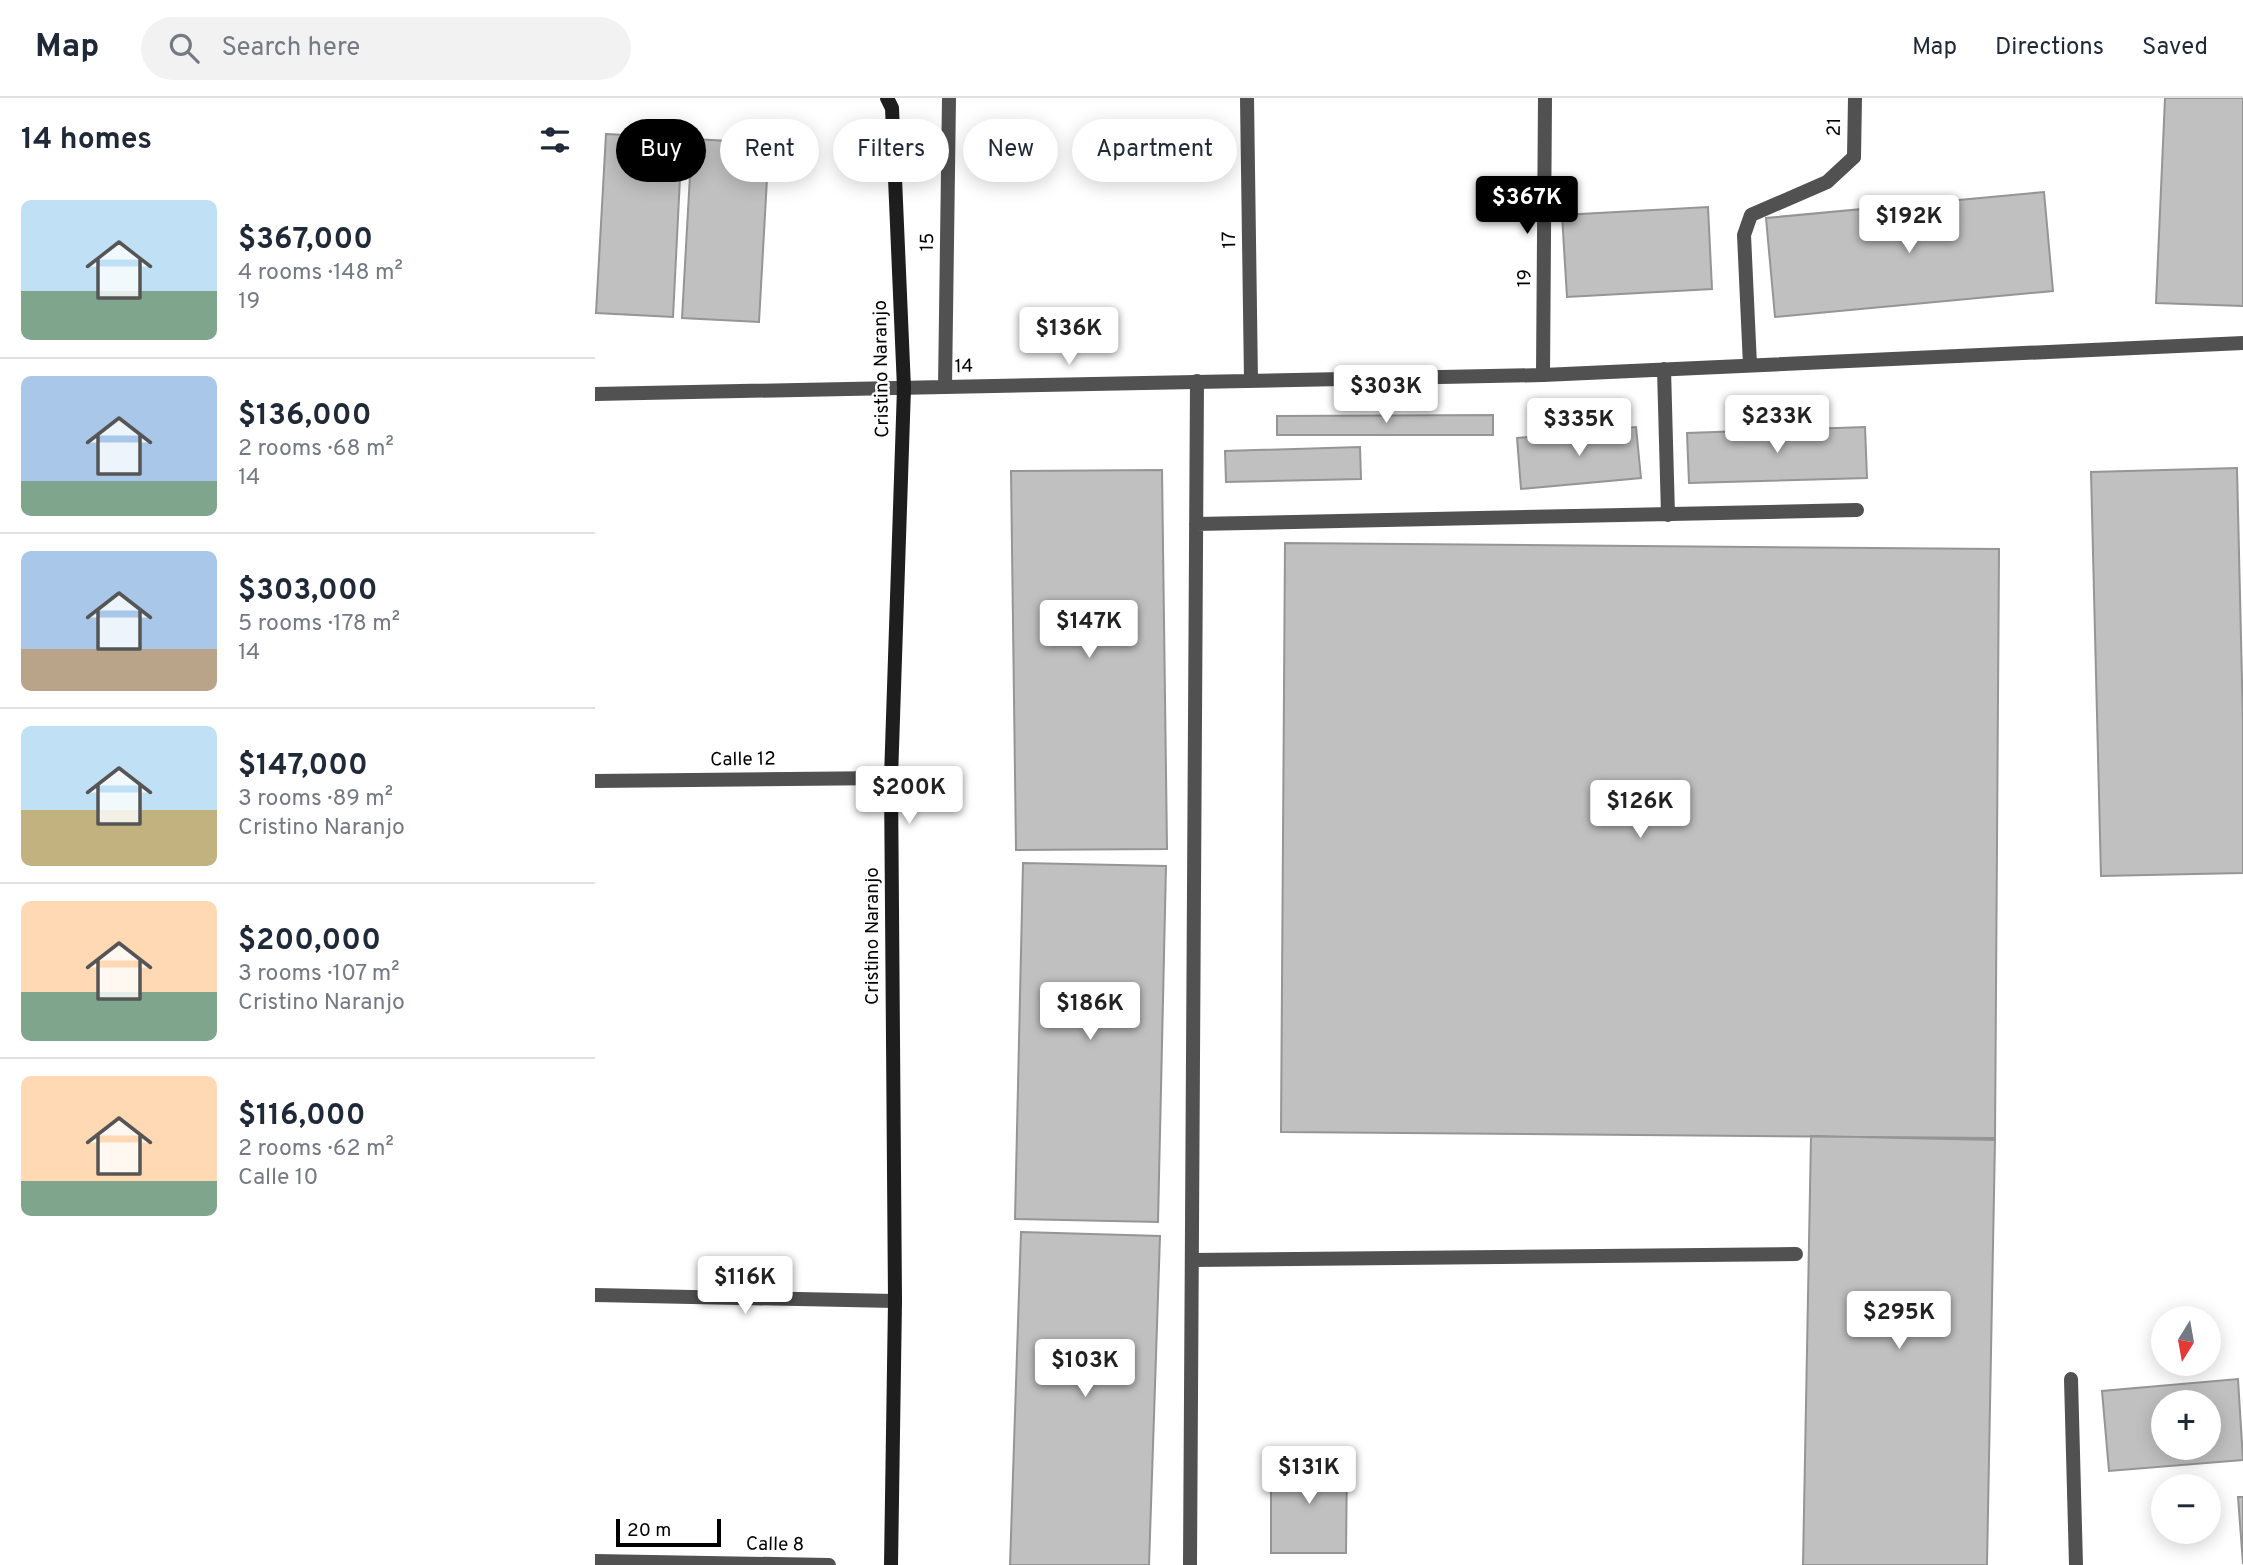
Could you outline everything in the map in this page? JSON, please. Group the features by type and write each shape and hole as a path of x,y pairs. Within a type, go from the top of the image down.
{"street":[{"name":"Cristino Naranjo","path":"887,98 892,108 904,387 891,778 895,1301 891,1565"},
{"name":"15","path":"945,387 949,98"},
{"name":"17","path":"1247,98 1251,381"},
{"name":"19","path":"1543,375 1545,98"},
{"name":"21","path":"1750,365 1744,235 1751,215 1827,182 1854,157 1855,98"},
{"name":"14","path":"595,394 1543,375 2243,344"},
{"path":"1664,369 1668,515"},
{"path":"1190,1565 1197,382"},
{"path":"1196,524 1857,510"},
{"name":"Calle 12","path":"595,781 891,778"},
{"path":"1192,1260 1796,1254"},
{"path":"595,1295 895,1301"},
{"path":"2071,1379 2076,1565"},
{"name":"Calle 8","path":"595,1561 829,1565"}],"building":[{"path":"2165,98 2243,98 2243,306 2156,303"},
{"path":"606,134 616,135 616,182 680,182 673,317 596,313"},
{"path":"706,140 720,140 720,182 767,182 759,322 682,318 690,182 706,182"},
{"path":"2044,192 2053,291 1775,317 1766,218"},
{"path":"1708,207 1712,289 1567,297 1562,215"},
{"path":"1493,415 1493,435 1277,435 1277,416"},
{"path":"1636,427 1641,478 1521,489 1517,438"},
{"path":"1865,427 1867,478 1689,483 1687,433"},
{"path":"1360,447 1361,479 1226,482 1225,451"},
{"path":"2237,468 2243,723 2243,873 2101,876 2091,472"},
{"path":"1162,470 1167,849 1016,850 1011,471"},
{"path":"1285,543 1999,549 1995,1138 1281,1132"},
{"path":"1023,863 1166,866 1158,1222 1015,1219"},
{"path":"1811,1136 1995,1140 1987,1565 1803,1565"},
{"path":"1021,1232 1160,1236 1149,1565 1010,1565"},
{"path":"2238,1379 2243,1460 2109,1471 2102,1391"},
{"path":"1271,1459 1347,1460 1346,1553 1271,1553"},
{"path":"2238,1497 2243,1497 2243,1564"}]}
